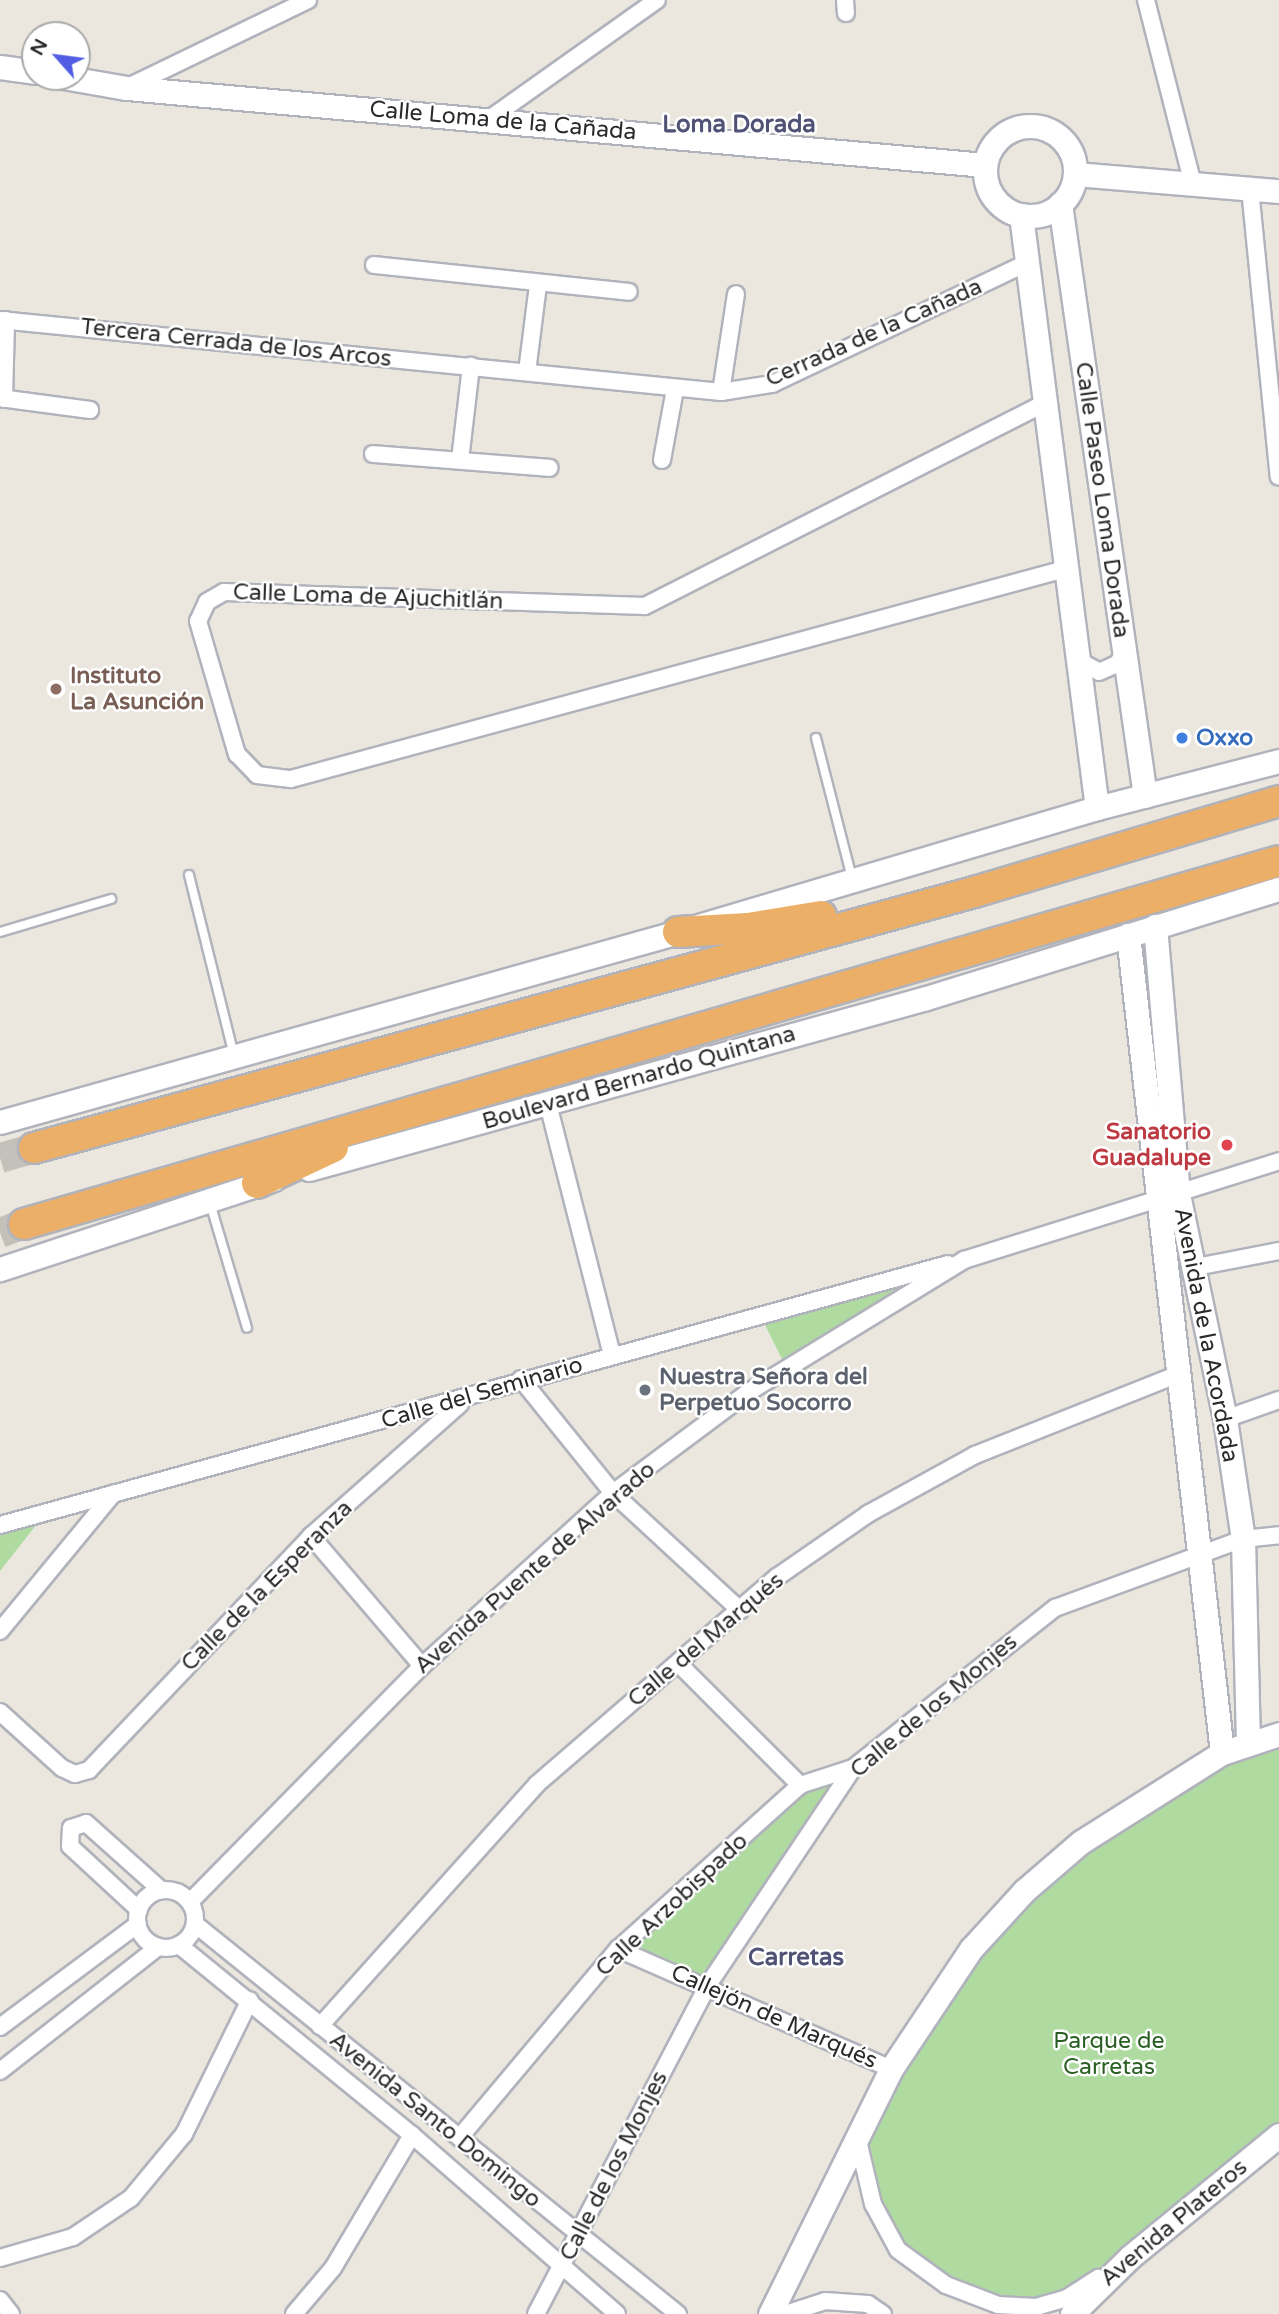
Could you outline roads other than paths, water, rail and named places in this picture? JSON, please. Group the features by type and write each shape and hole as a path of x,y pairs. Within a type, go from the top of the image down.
{"highway":[{"path":"34,1148 974,892 1279,802"},
{"name":"Boulevard Bernardo Quintana","path":"24,1224 1279,861"},
{"path":"678,932 748,928 974,892"},
{"path":"257,1183 331,1147 658,1051 689,1031"}],"street":[{"path":"127,88 308,0"},
{"path":"488,120 657,0"},
{"path":"1146,0 1193,185"},
{"path":"0,66 21,70"},
{"name":"Calle Loma de la Cañada","path":"91,82 127,88 985,166"},
{"path":"1027,126 1056,134 1073,158 1075,174 1060,204 1042,214 1021,215 993,198 985,166 999,138 1027,126"},
{"path":"1075,174 1279,191"},
{"path":"1250,189 1279,477"},
{"name":"Calle Paseo Loma Dorada","path":"1060,204 1145,796"},
{"name":"Calle Paseo Loma Dorada","path":"1021,215 1097,808"},
{"name":"Cerrada de la Cañada","path":"675,389 721,392 772,384 1027,263"},
{"path":"374,265 538,285 629,292"},
{"path":"527,372 538,285"},
{"path":"721,392 736,294"},
{"path":"3,320 2,399 90,410"},
{"name":"Tercera Cerrada de los Arcos","path":"3,320 675,389"},
{"path":"460,460 471,366"},
{"path":"662,460 675,389"},
{"name":"Calle Loma de Ajuchitlán","path":"1045,403 645,606 224,592 207,602 198,621 237,754 257,775 291,779 1065,569"},
{"path":"373,454 549,468"},
{"path":"1076,659 1099,672 1109,670 1123,655"},
{"path":"0,1122 678,932 1097,808 1279,761"},
{"name":"Boulevard Bernardo Quintana","path":"0,1269 208,1197 926,998 1279,889"},
{"name":"Avenida de la Acordada","path":"1155,926 1178,1194 1191,1268 1225,1419 1242,1539 1248,1744"},
{"name":"Avenida de la Acordada","path":"1128,935 1155,1201 1222,1753"},
{"path":"548,1104 612,1355"},
{"name":"Avenida Puente de Alvarado","path":"190,1902 422,1666 613,1493 747,1393 964,1260 1279,1161"},
{"path":"1191,1268 1279,1251"},
{"name":"Calle del Seminario","path":"0,1525 465,1401 521,1379 964,1260"},
{"name":"Calle del Marqués","path":"320,2026 537,1784 778,1577 868,1514 975,1455 1178,1374"},
{"path":"521,1379 613,1493 740,1610"},
{"path":"1225,1419 1279,1400"},
{"name":"Calle de la Esperanza","path":"0,1712 62,1768 75,1774 89,1770 311,1535 465,1401"},
{"path":"0,1632 113,1494"},
{"path":"311,1535 422,1666"},
{"name":"Calle de los Monjes","path":"536,2314 708,1985 853,1768 1055,1608 1242,1539 1279,1535"},
{"path":"678,1663 800,1785"},
{"path":"770,2314 856,2133 891,2069 971,1949 1024,1891 1082,1842 1222,1753 1279,1734"},
{"name":"Calle Arzobispado","path":"460,2137 618,1950 800,1785 853,1768"},
{"path":"0,2071 158,1947 179,1945 195,1924 190,1902 182,1894 161,1890 86,1823 71,1828 70,1846 138,1917 142,1934 158,1947"},
{"path":"0,2027 138,1917 152,1894 161,1890"},
{"name":"Avenida Santo Domingo","path":"195,1924 460,2137 576,2236 678,2314"},
{"name":"Avenida Santo Domingo","path":"179,1945 250,2000 412,2135 617,2314"},
{"name":"Callejón de Marqués","path":"618,1950 708,1985 891,2069"},
{"path":"0,2258 73,2237 131,2198 184,2134 250,2000"},
{"path":"856,2133 873,2204 898,2249 946,2285 998,2305 1036,2307 1067,2298 1130,2257"},
{"path":"295,2314 333,2268 412,2135"},
{"name":"Avenida Plateros","path":"1072,2314 1130,2257 1279,2135"},
{"path":"0,2300 12,2314"},
{"path":"785,2314 825,2301 868,2304 883,2314"}],"lane":[{"path":"817,738 852,881"},
{"path":"188,875 234,1056"},
{"path":"0,932 111,899"},
{"path":"208,1197 247,1328"}],"tunnel":[{"path":"0,1158 34,1148"},
{"path":"0,1233 24,1224"}],"place":[{"name":"Instituto La Asunción","path":"56,689"},
{"name":"Oxxo","path":"1182,738"},
{"name":"Sanatorio Guadalupe","path":"1227,1145"},
{"name":"Nuestra Señora del Perpetuo Socorro","path":"645,1390"}],"district":[{"name":"Loma Dorada","path":"739,125"},
{"name":"Carretas","path":"796,1958"}],"park label":[{"name":"Parque de Carretas","path":"1109,2054"}]}
